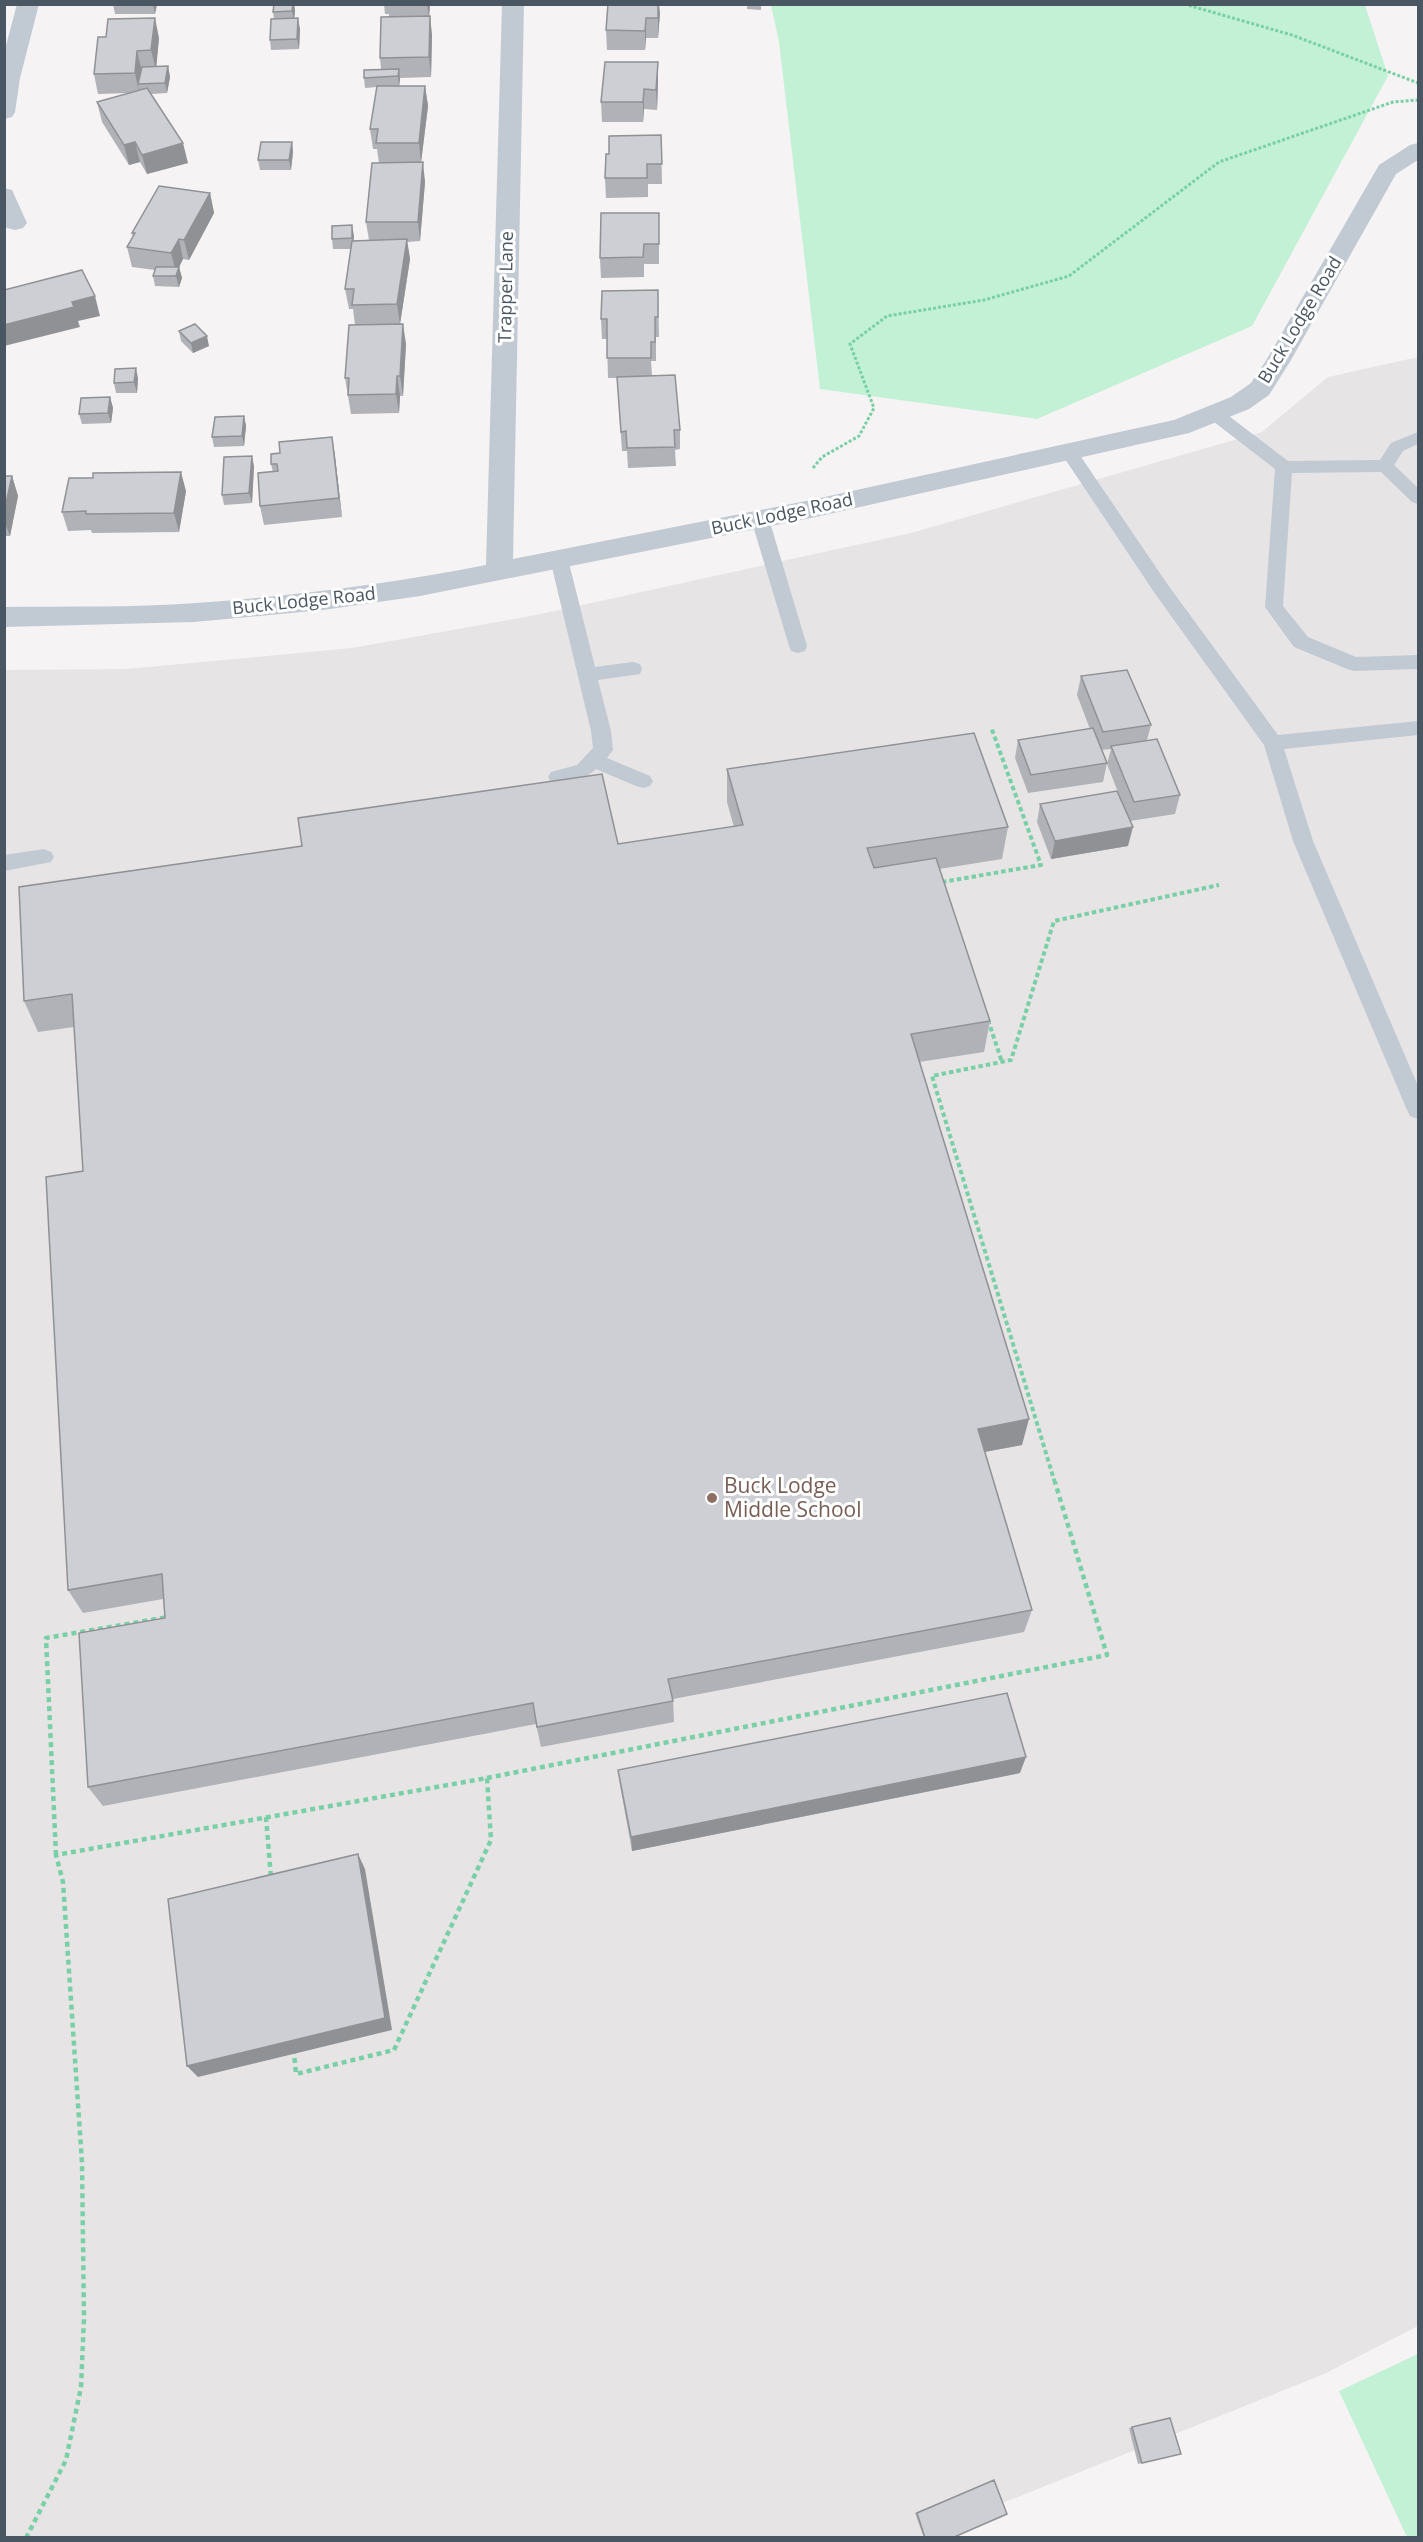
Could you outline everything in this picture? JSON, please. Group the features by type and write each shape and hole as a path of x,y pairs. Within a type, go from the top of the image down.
{"street":[{"path":"4,112 9,78 28,4"},
{"name":"Trapper Lane","path":"499,570 513,4"},
{"name":"Buck Lodge Road","path":"4,618 194,613 323,601 420,587 811,509 1180,427 1240,403 1260,389 1279,360 1387,170 1419,150"},
{"path":"4,195 15,223"}],"lane":[{"path":"1215,414 1284,467 1385,466 1419,498"},
{"path":"1385,466 1397,447 1419,438"},
{"path":"1069,452 1162,590 1273,743 1303,841 1419,1110"},
{"path":"1284,467 1274,607 1301,642 1354,664 1419,662"},
{"path":"760,519 798,646"},
{"path":"558,777 583,771 603,750 601,731 559,559"},
{"path":"588,675 633,669"},
{"path":"1273,743 1419,728"},
{"path":"593,760 644,781"},
{"path":"4,863 44,858"}],"path":[{"path":"1184,4 1292,35 1419,83"},
{"path":"811,509 808,475 822,457 859,436 874,408 850,344 887,316 984,300 1069,276 1219,162 1393,102 1419,100"},
{"path":"945,893 942,882 1041,865 991,727"},
{"path":"56,1855 487,1778 1107,1655 932,1076 1011,1060 1054,921 1219,885"},
{"path":"987,1017 1002,1062"},
{"path":"26,2538 66,2460 81,2388 84,2318 82,2163 63,1882 56,1855 46,1638 175,1616"},
{"path":"294,2053 296,2073 394,2050 491,1840 487,1778"},
{"path":"266,1818 271,1880"}],"shaded area":[{"name":"Buck Lodge Middle School","path":"1418,357 1418,2326 1324,2374 918,2537 5,2537 4,670 127,669 352,648 536,615 911,533 1262,432 1328,377"}],"green space":[{"path":"771,5 1365,5 1388,76 1252,326 1037,419 820,389 779,42"},
{"path":"1418,2354 1418,2537 1407,2537 1339,2391"}],"building":[{"path":"274,4 293,4 292,11 273,12"},
{"path":"608,4 658,4 658,18 646,18 645,31 606,30"},
{"path":"430,16 429,57 380,58 381,17"},
{"path":"155,18 151,50 137,51 135,73 94,74 98,37 106,37 108,19"},
{"path":"298,18 297,39 270,40 271,19"},
{"path":"605,62 658,62 656,90 644,89 643,102 601,102"},
{"path":"168,66 165,83 138,84 142,67"},
{"path":"399,69 398,76 364,78 364,70"},
{"path":"377,86 425,86 419,143 376,143 378,129 370,129"},
{"path":"147,88 183,143 142,155 135,142 124,145 97,102"},
{"path":"661,135 662,164 647,164 647,178 605,178 609,136"},
{"path":"261,142 292,142 289,160 258,160"},
{"path":"423,162 418,222 366,222 372,163"},
{"path":"159,186 210,193 184,240 179,239 171,253 127,247 135,233 132,233"},
{"path":"601,213 659,213 659,244 644,244 643,257 600,258"},
{"path":"352,225 352,238 332,239 332,226"},
{"path":"407,239 397,304 352,305 354,289 345,289 352,241"},
{"path":"156,267 179,267 176,276 153,276"},
{"path":"82,270 95,296 72,302 74,307 4,325 4,290"},
{"path":"658,290 658,317 655,317 655,342 651,342 651,358 607,358 607,319 601,319 602,291"},
{"path":"195,324 207,336 191,343 179,331"},
{"path":"403,324 400,376 397,376 396,394 348,395 349,378 345,378 349,325"},
{"path":"136,368 134,382 114,383 115,369"},
{"path":"675,375 680,430 674,430 675,447 627,448 626,431 621,432 617,377"},
{"path":"110,397 108,413 79,414 81,398"},
{"path":"244,416 242,436 212,437 215,417"},
{"path":"332,437 339,498 260,506 258,473 278,471 277,464 271,464 271,454 280,453 279,442"},
{"path":"252,456 249,493 222,495 224,457"},
{"path":"181,472 174,513 62,512 69,478 93,478 93,473"},
{"path":"4,476 12,476 4,512"},
{"path":"1127,670 1151,725 1103,732 1081,676"},
{"path":"1093,728 1107,763 1031,775 1018,740"},
{"path":"974,733 1008,827 867,848 874,868 936,858 990,1021 911,1034 1029,1419 978,1429 1032,1610 668,1679 673,1701 537,1727 533,1703 88,1787 79,1633 165,1618 162,1574 68,1590 46,1177 83,1171 72,994 24,1001 19,887 302,846 298,818 602,774 618,844 743,825 727,769"},
{"path":"1157,739 1180,795 1134,802 1111,746"},
{"path":"1117,791 1133,827 1055,841 1040,804"},
{"path":"1007,1693 1026,1757 631,1837 618,1770"},
{"path":"358,1854 385,2018 187,2066 168,1899"},
{"path":"1170,2418 1181,2454 1142,2463 1132,2427"},
{"path":"994,2480 1007,2514 952,2538 925,2538 917,2513"}],"place":[{"name":"Buck Lodge Middle School","path":"712,1498"}]}
